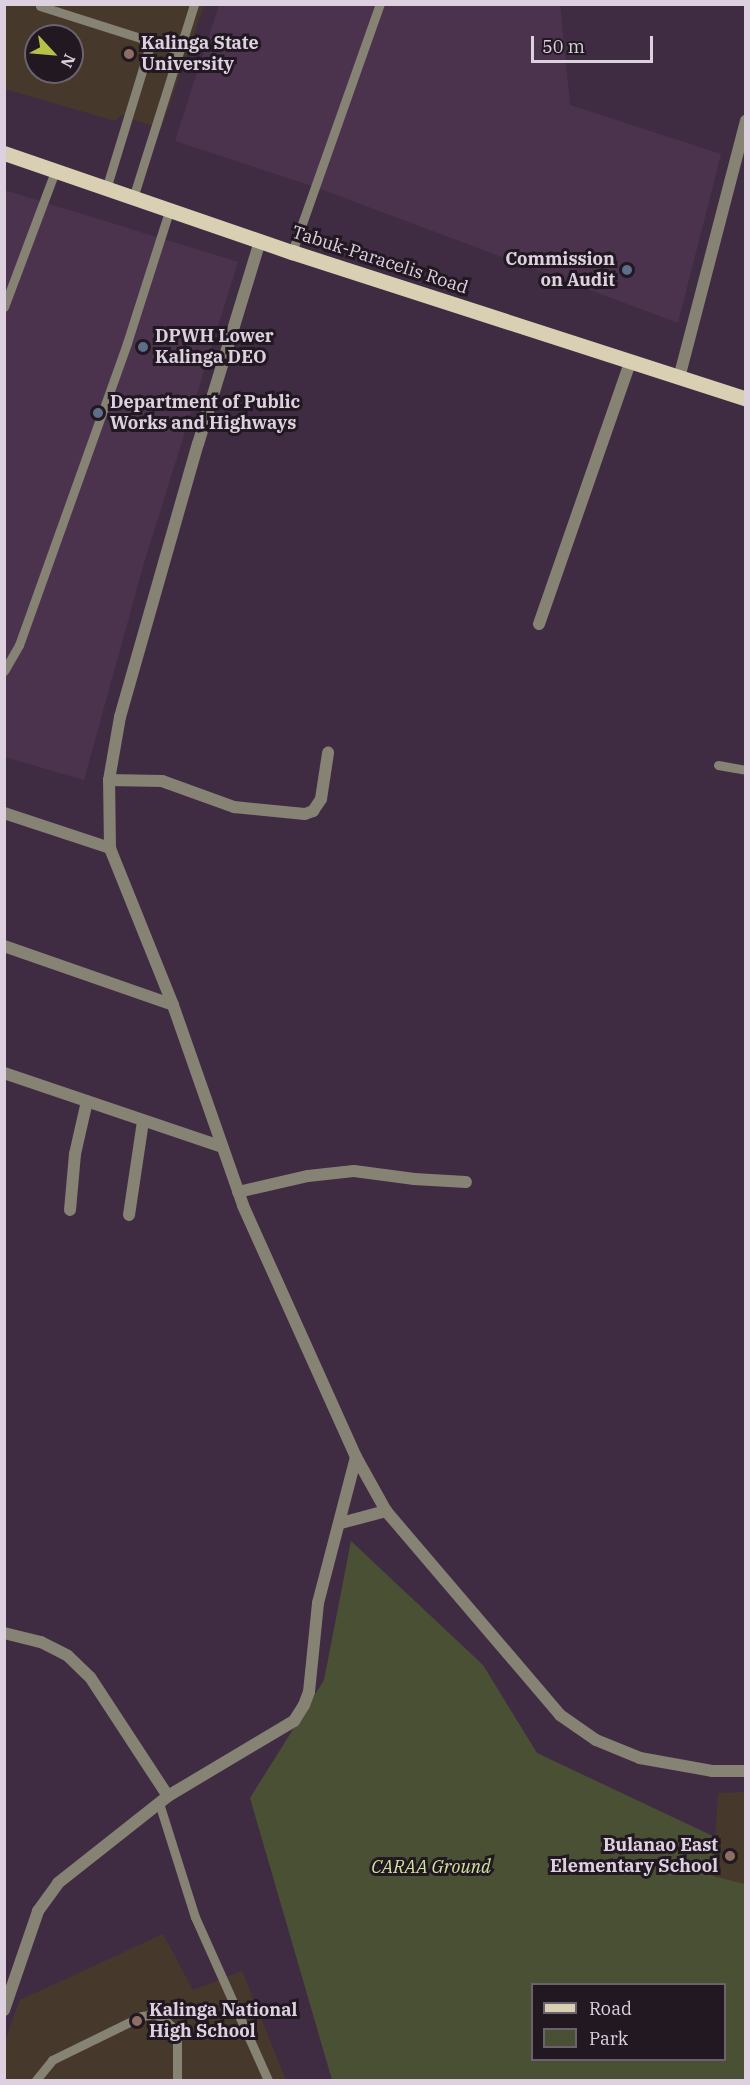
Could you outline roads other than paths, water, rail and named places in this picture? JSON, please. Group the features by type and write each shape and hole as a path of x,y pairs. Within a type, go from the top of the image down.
{"main road":[{"name":"Tabuk-Paracelis Road","path":"4,153 292,252 746,399"}],"street":[{"path":"679,378 746,121"},
{"path":"260,241 120,717 109,780 110,848 173,1005 238,1192 356,1457 386,1511 560,1715 596,1740 640,1758 712,1771 746,1771"},
{"path":"538,624 630,362"},
{"path":"109,780 162,781 234,807 305,814 313,811 321,799 328,753"},
{"path":"4,813 110,848"},
{"path":"4,946 173,1005"},
{"path":"4,1073 222,1147"},
{"path":"70,1210 75,1154 87,1101"},
{"path":"129,1215 143,1120"},
{"path":"238,1192 331,1172 354,1171 422,1180 466,1182"},
{"path":"4,2010 38,1911 58,1883 164,1799 294,1721 309,1692 318,1603 356,1457"},
{"path":"340,1523 386,1511"},
{"path":"4,1633 41,1642 68,1656 90,1677 164,1799"}],"lane":[{"path":"132,198 194,4"},
{"path":"292,252 380,4"},
{"path":"40,6 178,50"},
{"path":"106,189 151,42"},
{"path":"4,307 55,171"},
{"path":"4,671 19,645 47,567 126,343 169,211"},
{"path":"718,765 746,770"},
{"path":"164,1799 195,1917 268,2080"},
{"path":"36,2080 52,2060 142,2016 154,2014 163,2018 171,2026 177,2041 177,2080"}],"place":[{"name":"Kalinga State University","path":"129,54"},
{"name":"Commission on Audit","path":"627,270"},
{"name":"DPWH Lower Kalinga DEO","path":"143,347"},
{"name":"Department of Public Works and Highways","path":"98,413"},
{"name":"Bulanao East Elementary School","path":"730,1856"},
{"name":"Kalinga National High School","path":"137,2021"}],"park label":[{"name":"CARAA Ground","path":"431,1867"}]}
